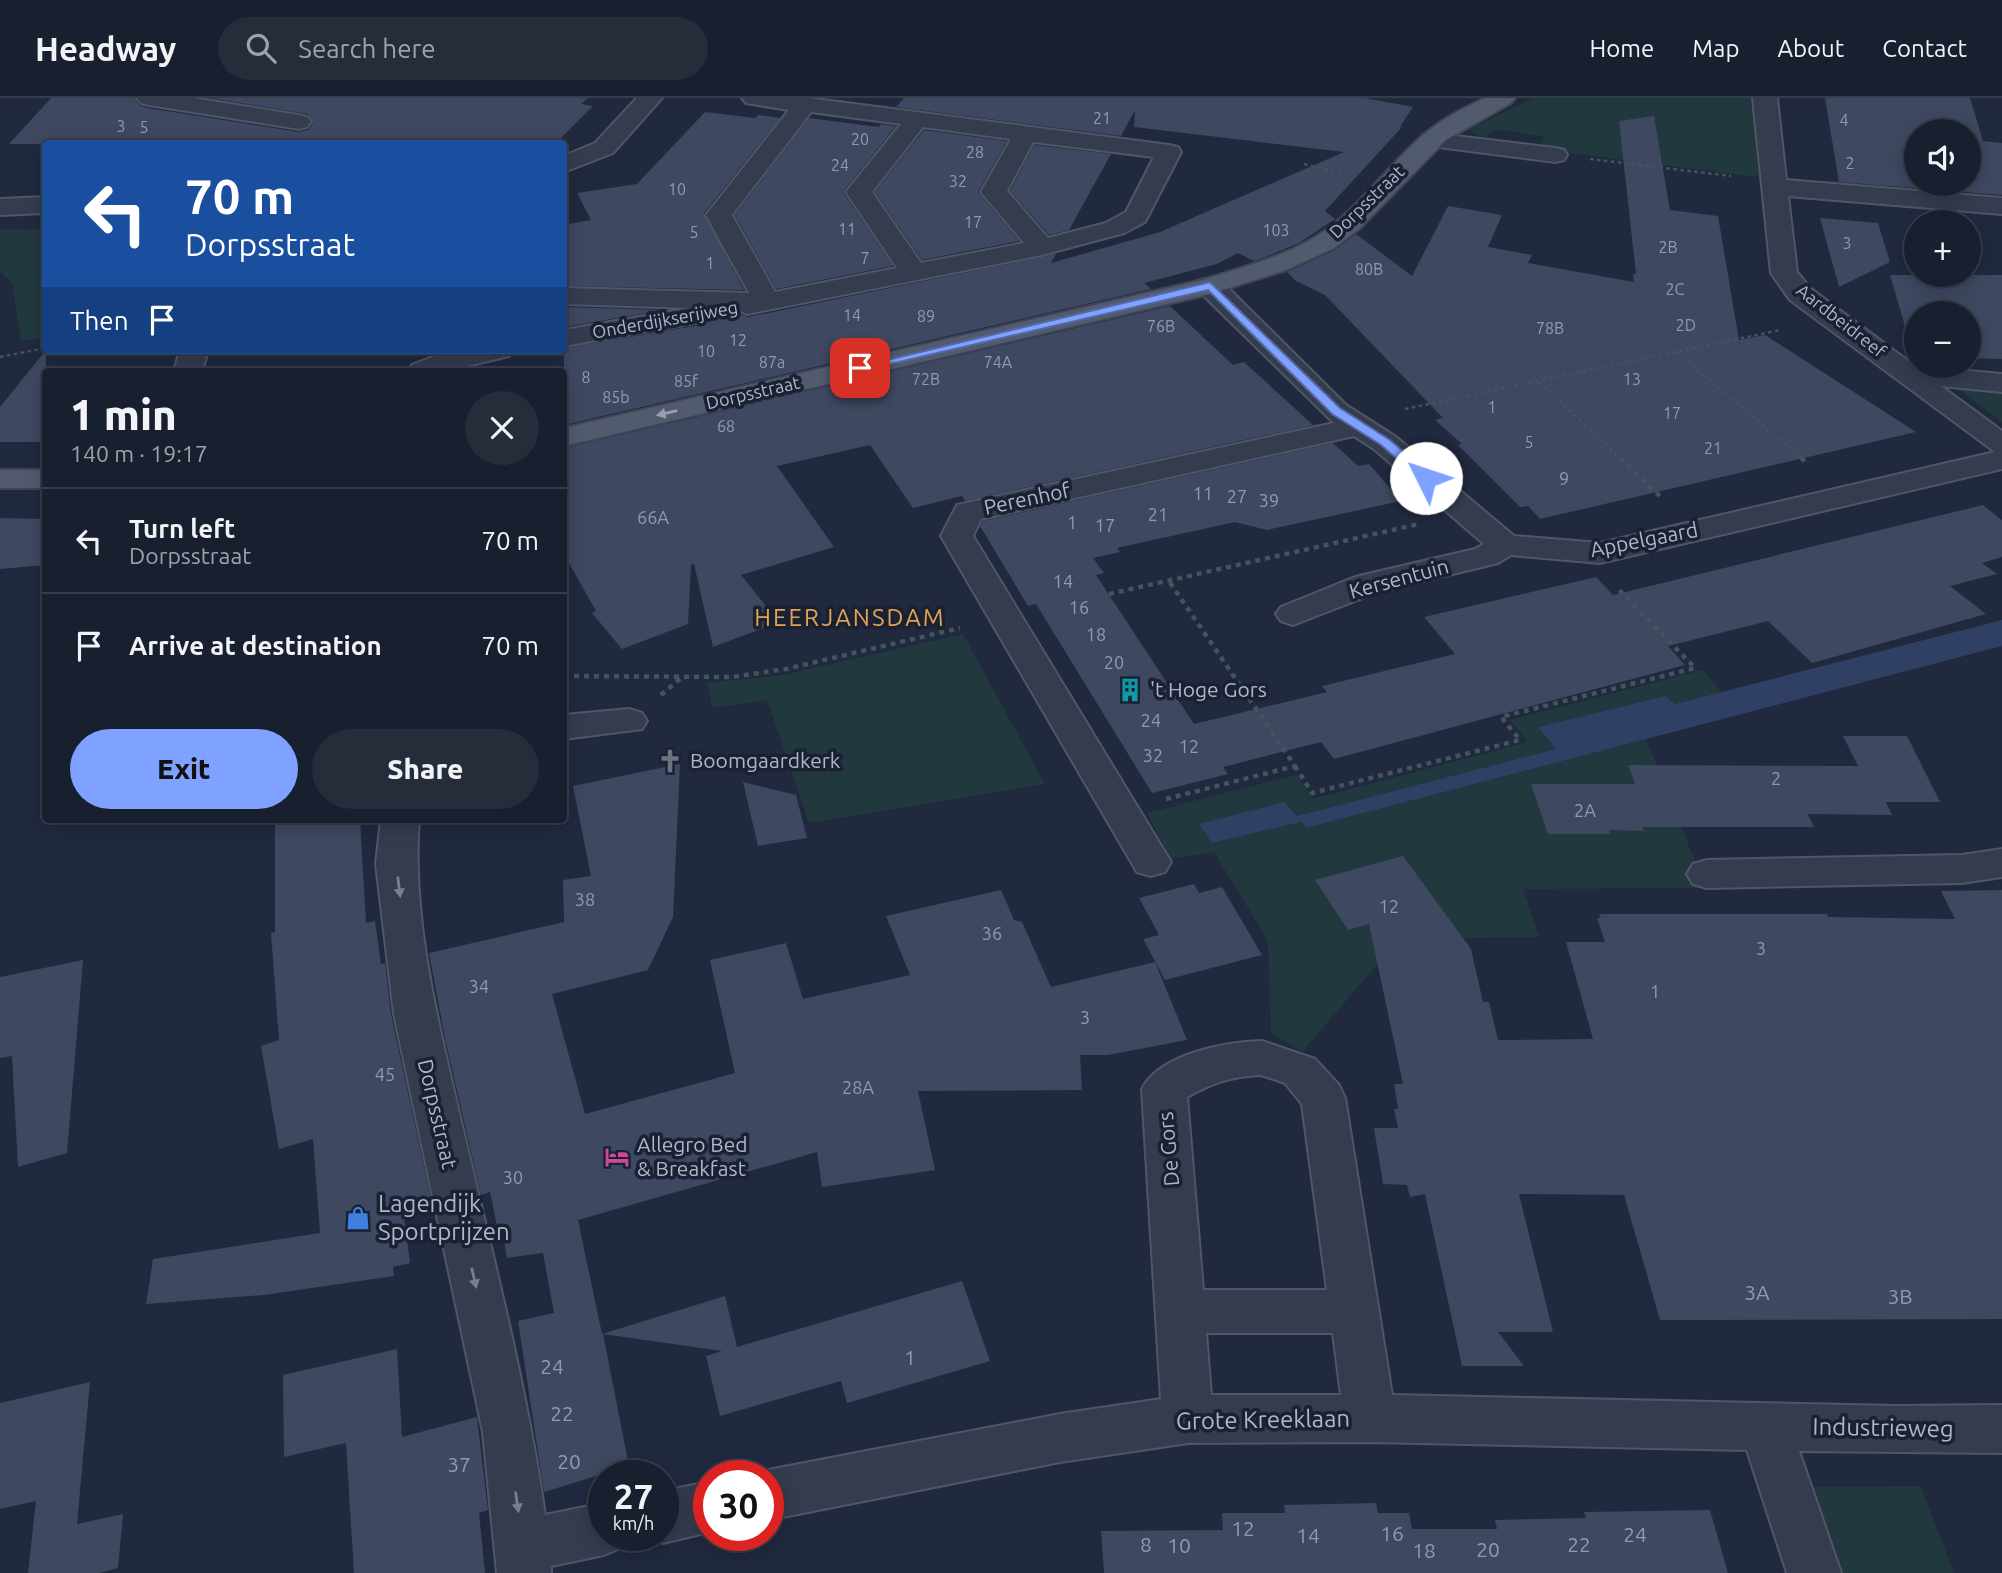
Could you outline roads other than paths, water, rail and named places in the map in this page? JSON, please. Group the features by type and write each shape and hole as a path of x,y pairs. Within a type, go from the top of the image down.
{"main road":[{"name":"Dorpsstraat","path":"567,436 1210,286 1314,249 1340,232 1432,140 1459,120 1503,98"},
{"path":"0,479 42,479"}],"street":[{"path":"149,98 299,122"},
{"path":"567,164 604,148 650,98"},
{"path":"754,98 1026,133 994,192 1042,247"},
{"name":"Aardbeidreef","path":"1765,98 1784,273 1800,295 2002,445"},
{"name":"Onderdijkserijweg","path":"767,302 719,215 805,104"},
{"path":"915,274 859,192 917,119"},
{"name":"Onderdijkserijweg","path":"567,337 915,274 1042,247 1115,228 1136,217 1169,152 1026,133"},
{"path":"1432,140 1555,155"},
{"path":"1775,183 2002,206"},
{"path":"0,207 42,205"},
{"path":"1210,286 1336,411 1385,443 1505,545"},
{"name":"Onderdijkserijweg","path":"567,296 767,302"},
{"path":"429,368 450,359 477,354"},
{"path":"1945,378 2002,383"},
{"name":"Perenhof","path":"1151,862 957,536 968,512 1354,423"},
{"name":"Appelgaard","path":"1505,545 1600,553 2002,460"},
{"name":"Kersentuin","path":"1293,614 1367,584 1486,556 1505,545"},
{"path":"567,727 629,721"},
{"name":"Dorpsstraat","path":"400,823 396,864 415,1014 508,1432 523,1559"},
{"path":"1707,874 1962,869 2002,863"},
{"name":"De Gors","path":"1188,1419 1164,1089 1201,1068 1234,1059 1262,1058 1300,1072 1323,1098 1370,1418"},
{"path":"1182,1311 1354,1312"},
{"name":"Grote Kreeklaan","path":"784,1492 1060,1438 1188,1419 1370,1418 1765,1425"},
{"path":"1765,1425 1814,1573"},
{"name":"Industrieweg","path":"1765,1425 1897,1430 2002,1429"},
{"path":"523,1559 588,1535"}],"water":[{"path":"2002,620 2002,646 1306,828 1301,822 1212,843 1199,824 1285,802 1297,816 1556,749 1538,727 1665,696 1675,704"}],"place":[{"name":"'t Hoge Gors","path":"1130,690"},
{"name":"Boomgaardkerk","path":"670,761"},
{"name":"Allegro Bed & Breakfast","path":"617,1157"},
{"name":"Lagendijk Sportprijzen","path":"358,1218"}],"district":[{"name":"HEERJANSDAM","path":"850,618"}]}
